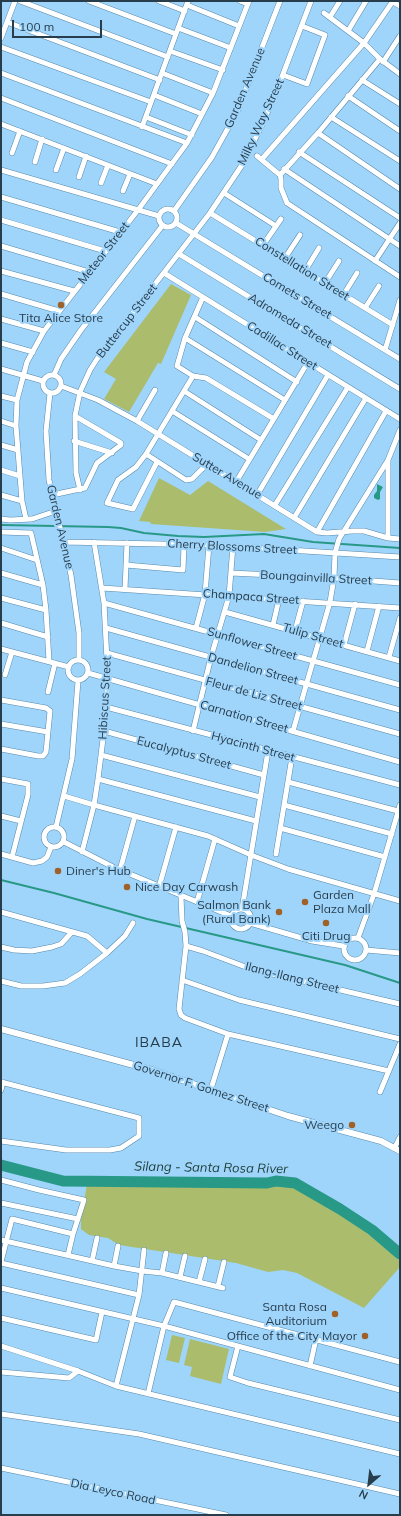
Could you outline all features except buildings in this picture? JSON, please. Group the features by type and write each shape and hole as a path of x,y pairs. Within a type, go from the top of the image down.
{"street":[{"path":"1,38 15,1"},
{"path":"20,1 168,57"},
{"path":"89,1 176,34"},
{"path":"159,1 187,6 239,26"},
{"path":"240,1 248,2"},
{"name":"Garden Avenue","path":"174,211 208,163 237,112 280,1"},
{"name":"Milky Way Street","path":"194,233 210,213 242,165 260,130 311,1"},
{"path":"330,17 340,1"},
{"path":"348,31 366,1"},
{"path":"400,6 393,1 364,44 259,158 280,175 281,188 287,203 400,277"},
{"name":"Meteor Street","path":"26,519 22,501 16,426 17,400 23,375 44,331 138,210 192,135 223,70 248,2"},
{"path":"142,127 187,6"},
{"path":"324,13 400,74"},
{"path":"7,22 160,80"},
{"path":"283,75 307,84 325,35 302,26"},
{"path":"178,28 231,48"},
{"path":"280,175 299,152 318,133 362,80 382,60 400,36"},
{"path":"1,47 151,102"},
{"path":"170,51 223,70"},
{"path":"1,73 187,143"},
{"path":"162,73 213,93"},
{"path":"362,80 400,104"},
{"path":"154,95 202,114"},
{"path":"348,96 400,131"},
{"path":"1,98 172,164"},
{"path":"146,117 192,135"},
{"path":"331,117 400,161"},
{"path":"1,124 157,184"},
{"path":"12,153 20,131"},
{"path":"318,133 400,189"},
{"path":"35,162 42,139"},
{"path":"56,170 64,148"},
{"path":"299,152 400,218"},
{"path":"78,177 86,156"},
{"path":"101,183 108,165"},
{"path":"284,169 400,246"},
{"path":"1,170 159,216"},
{"path":"123,191 130,174"},
{"path":"224,193 276,226"},
{"path":"1,197 120,232"},
{"path":"170,209 174,211 177,219 176,223 171,227 163,225 160,222 159,216 163,210 170,209"},
{"name":"Constellation Street","path":"210,213 393,325"},
{"path":"263,245 281,219"},
{"path":"1,220 105,251"},
{"name":"Comets Street","path":"176,223 400,359"},
{"path":"375,261 400,223"},
{"path":"54,375 62,359 81,330 163,225"},
{"name":"Buttercup Street","path":"80,490 76,473 74,441 75,416 80,392 97,359 194,233"},
{"path":"285,258 300,235"},
{"path":"1,246 89,272"},
{"path":"305,271 319,248"},
{"name":"Adromeda Street","path":"179,254 400,389"},
{"path":"325,283 339,261"},
{"path":"1,270 74,292"},
{"name":"Cadillac Street","path":"164,273 400,419"},
{"path":"344,294 357,273"},
{"path":"365,308 379,286"},
{"path":"1,294 60,311"},
{"path":"204,297 186,338 177,366 193,376 206,378 274,419"},
{"path":"386,350 400,300"},
{"path":"195,318 297,382"},
{"path":"1,320 44,331"},
{"path":"186,338 285,400"},
{"path":"1,343 33,352"},
{"path":"236,482 308,362"},
{"path":"1,369 43,381"},
{"path":"54,375 60,379 61,386 57,392 50,394 43,389 43,381 47,376 54,375"},
{"path":"257,494 328,375"},
{"path":"157,462 133,509 107,503 118,480 136,467 146,454 193,376"},
{"name":"Sutter Avenue","path":"61,386 80,392 137,421 317,532"},
{"path":"275,505 348,387"},
{"path":"137,421 155,390"},
{"path":"184,391 261,440"},
{"name":"Garden Avenue","path":"50,394 47,411 46,447 49,480 62,531 76,604 79,660"},
{"path":"1,396 17,400"},
{"path":"294,518 366,398"},
{"path":"386,410 317,532 327,533 364,531 400,540"},
{"path":"172,411 249,459"},
{"path":"52,495 85,488 97,464 121,446 121,444 75,416"},
{"path":"1,421 16,426"},
{"path":"293,731 330,602 336,551 339,539 388,460 400,430"},
{"path":"74,441 112,453"},
{"path":"1,445 18,450"},
{"path":"393,449 400,451"},
{"path":"146,454 186,480 192,478 207,464"},
{"path":"388,460 388,538"},
{"path":"1,470 20,476"},
{"path":"1,495 22,501"},
{"path":"1,519 26,519 56,511"},
{"path":"1,532 31,533 43,584 49,662"},
{"name":"Cherry Blossoms Street","path":"64,542 233,546 336,551 400,557"},
{"name":"Hibiscus Street","path":"82,852 94,805 98,779 108,679 108,653 104,603 94,542"},
{"path":"125,589 127,543"},
{"path":"126,565 183,570 184,545"},
{"path":"196,628 205,594 209,545"},
{"path":"193,731 229,596 233,546"},
{"path":"1,548 37,560"},
{"name":"Boungainvilla Street","path":"231,573 400,583"},
{"path":"1,574 43,584"},
{"name":"Champaca Street","path":"102,588 330,602 400,608"},
{"path":"1,598 46,610"},
{"path":"272,625 278,599"},
{"path":"295,631 303,601"},
{"name":"Sunflower Street","path":"104,603 400,685"},
{"path":"344,645 355,604"},
{"path":"367,652 379,606"},
{"name":"Tulip Street","path":"225,612 400,661"},
{"path":"389,658 400,618"},
{"path":"1,623 48,637"},
{"name":"Dandelion Street","path":"106,628 400,710"},
{"path":"1,649 69,667"},
{"path":"5,675 12,652"},
{"name":"Fleur de Liz Street","path":"108,653 400,734"},
{"path":"79,660 86,664 88,673 84,679 78,680 71,677 69,674 69,667 71,664 79,660"},
{"path":"48,692 55,663"},
{"name":"Carnation Street","path":"88,673 400,762"},
{"path":"56,827 72,759 78,680"},
{"path":"1,700 46,708 50,711 46,752 43,756 1,749"},
{"name":"Hyacinth Street","path":"106,707 400,785"},
{"path":"1,724 48,732"},
{"name":"Eucalyptus Street","path":"104,731 264,775"},
{"path":"242,909 268,751"},
{"path":"101,755 260,797"},
{"path":"276,854 292,757"},
{"path":"1,779 28,784 28,795 12,857"},
{"path":"98,779 256,821"},
{"path":"288,782 398,812"},
{"path":"64,796 215,839 251,855 300,873 400,901"},
{"path":"284,805 392,834"},
{"path":"358,938 374,894 400,805"},
{"path":"1,816 21,821"},
{"path":"120,870 135,816"},
{"path":"56,827 64,833 64,842 58,847 51,847 45,843 44,836 49,828 56,827"},
{"path":"159,887 176,827"},
{"path":"280,828 385,857"},
{"path":"197,902 215,839"},
{"path":"64,842 120,870 231,916"},
{"path":"1,854 33,863 42,861 47,857 51,847"},
{"path":"181,896 182,921 185,932 186,946 179,1009 181,1015 185,1018 228,1034 389,1071"},
{"path":"242,909 250,914 250,923 245,929 237,929 232,924 231,916 235,911 242,909"},
{"path":"1,912 87,936 106,953"},
{"path":"250,923 312,941 343,946"},
{"path":"1,981 21,986 43,986 65,983 80,974 106,953 125,936 133,924"},
{"path":"1,947 14,950 32,951 52,948 61,944 72,932"},
{"path":"349,938 358,938 364,943 366,950 362,958 353,960 345,955 343,946 349,938"},
{"name":"Ilang-Ilang Street","path":"186,946 251,969 400,1004"},
{"path":"366,950 400,953"},
{"path":"182,980 239,1000 400,1039"},
{"name":"Governor F. Gomez Street","path":"1,1029 118,1060 211,1089 288,1116 381,1141 397,1149"},
{"path":"211,1089 228,1034"},
{"path":"380,1092 400,1044"},
{"path":"1,1090 2,1082 139,1118 140,1136 121,1148 110,1150 66,1150 1,1142"},
{"path":"397,1149 400,1137"},
{"path":"1,1180 84,1200 68,1255"},
{"path":"1,1203 78,1219"},
{"path":"73,1234 12,1219 3,1241 1,1262 139,1295"},
{"path":"92,1261 97,1238"},
{"path":"3,1241 114,1266 162,1273 221,1287 224,1262"},
{"path":"114,1266 118,1246"},
{"path":"116,1386 139,1295 144,1250"},
{"path":"162,1273 166,1253"},
{"path":"180,1277 186,1256"},
{"path":"199,1282 205,1259"},
{"path":"1,1288 164,1326 400,1390"},
{"path":"148,1394 164,1326 174,1302 400,1362"},
{"path":"1,1318 96,1340 102,1312"},
{"path":"310,1366 316,1340"},
{"path":"1,1346 78,1371 116,1386 400,1454"},
{"path":"238,1346 230,1377 248,1383 400,1420"},
{"path":"1,1372 69,1378 78,1371"},
{"path":"1,1414 139,1434 400,1494"},
{"name":"Dia Leyco Road","path":"1,1468 226,1515"}],"shaded area":[{"path":"171,284 191,295 161,364 158,363 129,412 104,399 116,379 104,372"},
{"path":"159,478 190,495 208,481 286,529 265,532 151,524 150,522 139,521"},
{"path":"377,484 383,487 380,492 380,499 378,500 374,498 377,491"},
{"path":"87,1184 175,1184 251,1186 263,1188 277,1186 293,1187 346,1215 400,1261 400,1267 364,1308 297,1273 283,1270 268,1272 236,1263 119,1245 108,1238 89,1235 81,1229 81,1219"},
{"path":"172,1335 185,1338 179,1363 166,1360"},
{"path":"190,1339 229,1349 221,1384 190,1376 192,1367 184,1365"}],"waterway":[{"path":"1,525 108,527 144,533 204,537 264,534 313,542 400,548"},
{"path":"1,880 147,919 345,965 400,983"},
{"name":"Silang - Santa Rosa River","path":"1,1165 63,1181 267,1183 276,1181 295,1183 340,1209 372,1230 400,1254"}],"place":[{"name":"Tita Alice Store","path":"61,305"},
{"name":"Diner's Hub","path":"58,871"},
{"name":"Nice Day Carwash","path":"127,887"},
{"name":"Garden Plaza Mall","path":"305,902"},
{"name":"Salmon Bank (Rural Bank)","path":"279,912"},
{"name":"Citi Drug","path":"326,923"},
{"name":"Weego","path":"352,1125"},
{"name":"Santa Rosa Auditorium","path":"335,1314"},
{"name":"Office of the City Mayor","path":"365,1336"}],"district":[{"name":"IBABA","path":"159,1043"}]}
